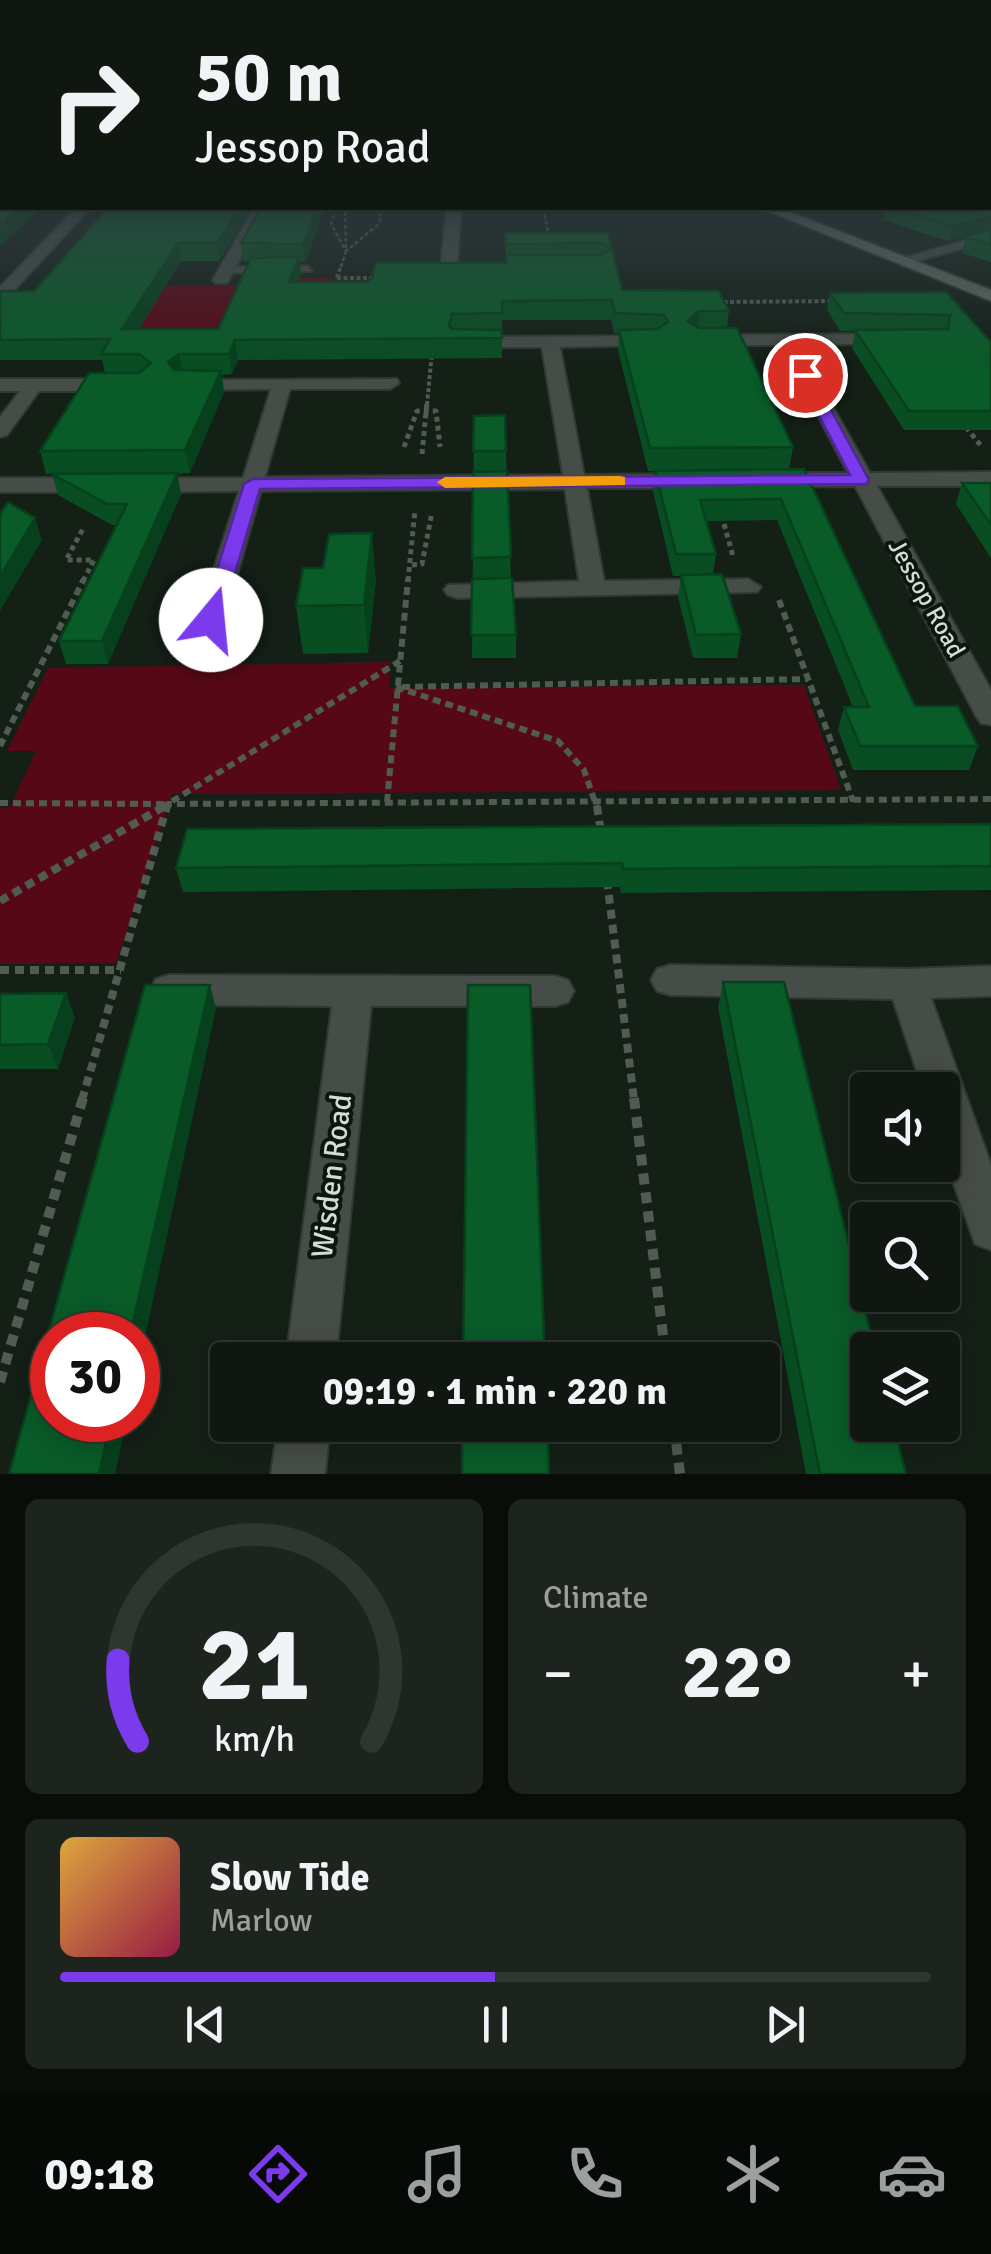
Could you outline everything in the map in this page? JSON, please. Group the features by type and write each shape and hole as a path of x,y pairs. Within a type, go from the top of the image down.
{"street":[{"path":"0,296 64,228"},
{"path":"224,275 249,228"},
{"path":"450,265 453,228"},
{"path":"820,228 991,296"},
{"path":"904,260 991,238"},
{"path":"697,340 918,339"},
{"name":"Jessop Road","path":"787,340 991,716"},
{"path":"458,342 653,341"},
{"path":"550,342 593,588"},
{"path":"185,384 390,383"},
{"path":"200,654 282,384"},
{"path":"0,385 143,385"},
{"path":"0,431 34,385"},
{"path":"746,480 991,479"},
{"path":"0,486 707,481"},
{"path":"457,590 748,587"},
{"path":"670,980 907,984 991,981"},
{"path":"907,984 991,1228"},
{"path":"161,990 555,991"},
{"name":"Wisden Road","path":"313,1342 354,992"},
{"path":"298,1474 302,1442"}],"lane":[{"path":"224,275 308,269"}],"path":[{"path":"333,228 346,252"},
{"path":"332,292 346,252 345,228"},
{"path":"346,252 375,228"},
{"path":"547,228 550,244"},
{"path":"337,278 388,278"},
{"path":"707,302 846,300"},
{"path":"421,465 434,336"},
{"path":"404,447 418,411 436,410 440,446"},
{"path":"959,417 981,446"},
{"path":"387,802 416,496"},
{"path":"412,565 422,564 432,512"},
{"path":"724,524 735,562"},
{"path":"0,746 94,560 66,560 84,526"},
{"path":"778,595 853,801"},
{"path":"0,902 400,661"},
{"path":"396,687 808,679"},
{"path":"396,687 558,742 575,752 597,802 602,841"},
{"path":"0,803 991,799"},
{"path":"0,1382 168,804"},
{"path":"604,860 664,1342"},
{"path":"0,970 120,970"},
{"path":"676,1442 680,1474"}],"shaded area":[{"path":"290,278 332,278 315,335 111,335 129,285 288,285"},
{"path":"390,662 389,688 804,685 841,790 172,794 116,963 0,964 0,808 10,807 36,751 7,751 48,668"}],"building":[{"path":"90,228 227,228 217,243 178,243 122,329 218,329 251,258 299,257 289,282 367,282 376,263 506,263 506,255 601,255 612,248 622,290 719,291 729,311 699,311 687,321 699,328 737,328 793,447 650,448 619,330 657,329 668,322 664,315 615,313 612,300 502,301 502,313 452,314 452,329 502,330 502,338 235,340 229,354 179,354 168,362 174,370 221,371 185,450 40,451 89,373 139,373 151,363 139,354 101,354 110,339 0,340 0,291 34,291"},
{"path":"250,228 309,228 303,244 241,243"},
{"path":"991,230 991,245 966,237"},
{"path":"505,233 608,233 611,249 601,243 506,244"},
{"path":"946,292 991,342 991,411 909,411 855,330 948,329 950,315 844,313 830,293"},
{"path":"505,415 506,451 473,451 474,416"},
{"path":"804,469 915,706 958,706 978,746 860,746 844,707 869,707 781,499 700,500 716,554 676,554 655,471"},
{"path":"507,471 511,557 472,558 473,472"},
{"path":"177,473 102,641 59,641 127,504 107,504 52,474"},
{"path":"962,483 991,483 991,525"},
{"path":"8,502 35,518 0,577 0,514"},
{"path":"372,533 364,605 296,606 303,568 323,568 329,534"},
{"path":"722,574 741,634 696,635 681,575"},
{"path":"512,578 516,635 471,635 472,579"},
{"path":"991,824 991,866 623,869 622,863 176,868 187,829"},
{"path":"723,982 784,982 850,1249 850,1312 866,1312 871,1332 850,1332 850,1442 898,1442 906,1474 820,1474"},
{"path":"145,985 210,985 135,1312 54,1312"},
{"path":"468,985 530,985 544,1342 463,1342"},
{"path":"66,993 48,1044 0,1045 0,994"},
{"path":"30,1398 30,1442 106,1442 99,1474 9,1474"},
{"path":"462,1442 548,1442 549,1474 462,1474"}],"slow traffic":[{"path":"445,482 619,481"}],"route":[{"path":"211,620 253,484 860,480 805,375"}]}
